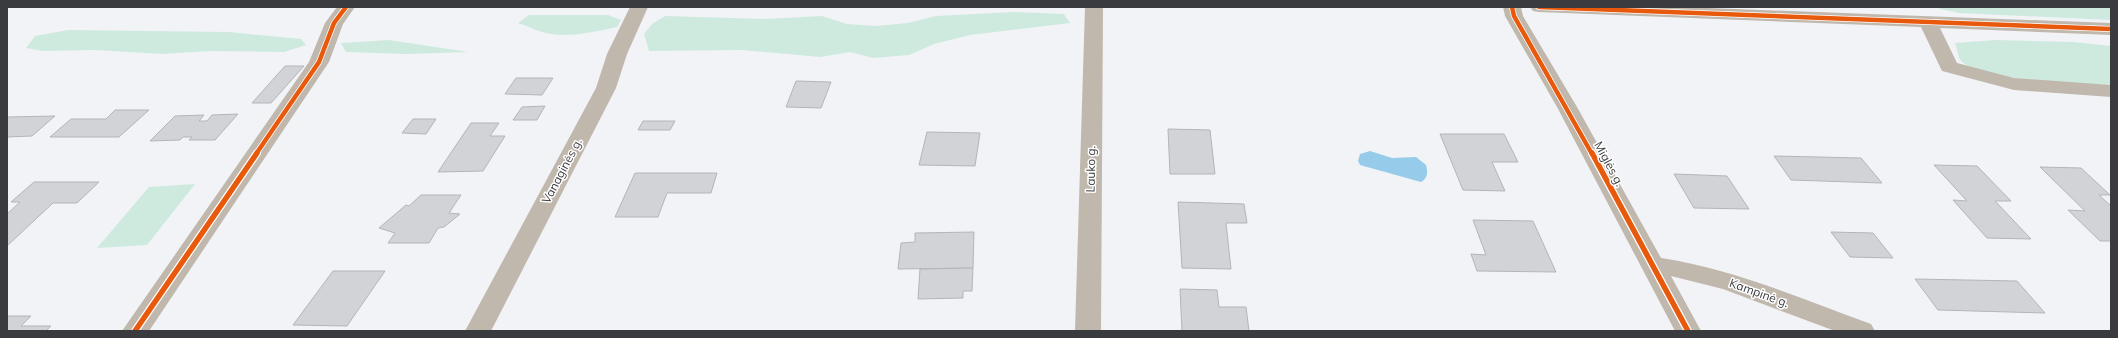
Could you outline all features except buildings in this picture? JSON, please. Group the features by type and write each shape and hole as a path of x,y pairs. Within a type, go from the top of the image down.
{"street":[{"path":"135,331 318,62 334,23 346,7"},
{"name":"Vanaginės g.","path":"478,331 606,88 617,54 639,7"},
{"name":"Lauko g.","path":"1088,331 1094,7"},
{"name":"Miglės g.","path":"1512,7 1517,21 1567,107 1688,331"},
{"path":"1539,7 2111,29"},
{"path":"1927,21 1949,67 2014,84 2111,91"},
{"name":"Kampinė g.","path":"1652,265 1676,267 1714,277 1862,331"}],"green space":[{"path":"1939,7 2111,7 2111,20 1959,13 1940,9"},
{"path":"1013,12 1064,14 1070,23 970,35 934,44 909,55 873,58 850,52 820,57 741,50 649,51 644,34 652,24 665,16 765,19 822,16 847,24 876,26 908,23 936,16"},
{"path":"529,15 608,15 621,20 617,27 580,34 560,35 542,32 518,23"},
{"path":"68,30 229,32 301,39 306,45 284,52 211,51 162,54 95,50 43,51 26,48 35,36"},
{"path":"389,40 468,52 405,54 346,52 341,43"},
{"path":"1996,40 2074,42 2111,46 2111,85 2032,80 1988,73 1972,68 1961,61 1955,43"},
{"path":"195,184 147,245 97,248 149,187"}],"water":[{"path":"1370,151 1392,158 1416,157 1426,165 1426,177 1421,182 1360,165 1358,161 1360,154"}],"cycle path":[{"path":"135,331 319,62 334,23 346,7"},
{"path":"1512,7 1514,16 1567,107 1688,331"},
{"path":"1539,7 2111,29"}]}
